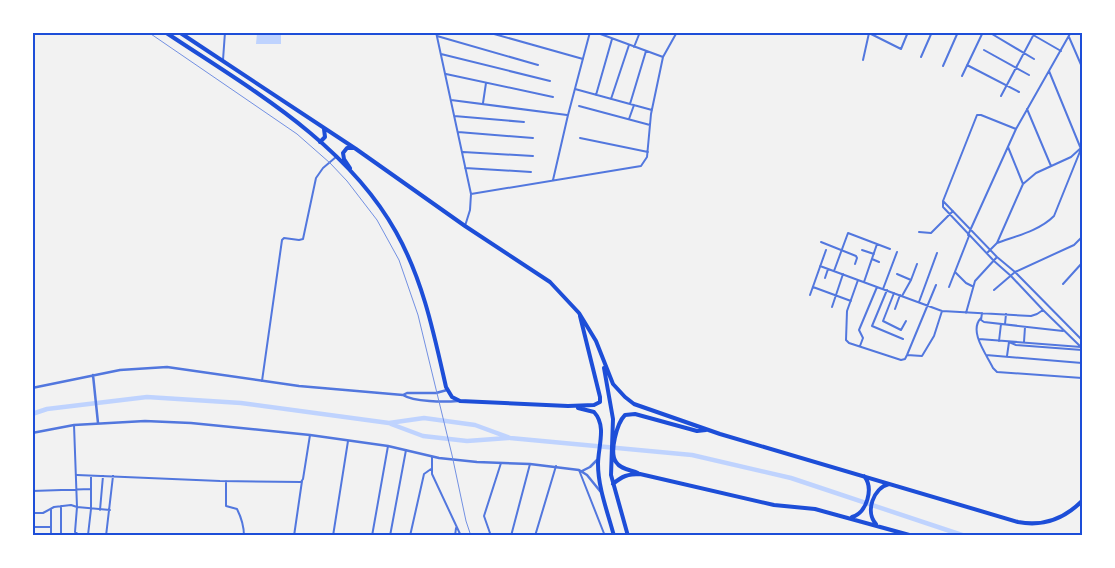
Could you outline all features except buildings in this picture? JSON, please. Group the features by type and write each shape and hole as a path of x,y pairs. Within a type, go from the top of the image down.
{"highway":[{"path":"165,32 278,109 320,142 354,174"},
{"path":"179,32 356,149 465,226 550,282 579,313 594,336 613,384 629,401 706,430 1026,523 1043,523 1058,519 1082,501"},
{"path":"320,142 326,137 324,129"},
{"path":"356,149 347,148 343,153 344,159 386,214 410,260 430,319 448,390 452,397 460,401 594,406 600,402 579,313"},
{"path":"603,358 614,433 613,484 628,536"},
{"path":"568,406 594,412 600,421 598,466 603,496 614,536"},
{"path":"614,433 621,420 630,414 648,417 697,431 706,430"},
{"path":"613,458 620,466 640,474 774,505 816,509 913,536"},
{"path":"613,484 628,474 640,474"},
{"path":"847,517 855,517 863,510 870,488 864,476"},
{"path":"877,525 872,520 870,511 877,491 882,486 891,484"}],"street":[{"path":"223,62 225,32"},
{"path":"436,32 471,194 470,210 465,226"},
{"path":"487,32 583,59"},
{"path":"553,181 590,32"},
{"path":"595,32 663,57"},
{"path":"608,37 610,32"},
{"path":"634,47 640,32"},
{"path":"471,194 639,168 645,162 648,152 652,110 663,57 677,32"},
{"path":"863,60 868,33 901,49 908,32"},
{"path":"921,57 932,32"},
{"path":"943,66 958,32"},
{"path":"962,76 983,32"},
{"path":"1028,32 1061,51"},
{"path":"949,287 971,229 1007,146 1071,32"},
{"path":"992,34 1034,59"},
{"path":"1001,96 1034,34"},
{"path":"437,36 538,65"},
{"path":"1069,36 1082,67"},
{"path":"596,95 612,39"},
{"path":"611,99 629,45"},
{"path":"984,50 1029,75"},
{"path":"630,104 646,51"},
{"path":"441,54 550,81"},
{"path":"967,65 1019,92"},
{"path":"997,243 1032,230 1049,221 1054,216 1082,148 1049,71"},
{"path":"445,74 553,97"},
{"path":"483,104 486,83"},
{"path":"575,89 652,110"},
{"path":"451,100 568,115"},
{"path":"629,119 634,105"},
{"path":"579,106 650,125"},
{"path":"1027,109 1051,166"},
{"path":"1016,129 977,115 943,201 943,209 1082,348"},
{"path":"454,116 524,122"},
{"path":"458,132 533,138"},
{"path":"580,138 648,152"},
{"path":"1007,146 1023,184"},
{"path":"987,254 997,243 1023,184 1036,172 1071,157 1082,148"},
{"path":"462,152 532,156"},
{"path":"262,382 282,239 303,239 316,178 323,168 336,157"},
{"path":"465,168 531,172"},
{"path":"943,201 1082,340"},
{"path":"919,232 931,233 953,211"},
{"path":"834,271 848,233 890,249"},
{"path":"994,290 1015,272 1074,245 1082,237"},
{"path":"821,242 857,256 855,264"},
{"path":"864,282 877,244"},
{"path":"810,295 826,250"},
{"path":"862,250 874,254"},
{"path":"883,289 897,252"},
{"path":"919,302 937,253"},
{"path":"966,313 976,279 997,257"},
{"path":"872,259 879,262"},
{"path":"1063,284 1082,263"},
{"path":"895,309 911,280 916,264"},
{"path":"820,266 942,311 1033,316 1043,310"},
{"path":"825,278 828,269"},
{"path":"955,272 973,286"},
{"path":"832,307 843,274"},
{"path":"897,274 911,280"},
{"path":"858,280 847,313 845,337 848,342 901,360 904,360 907,355 936,285"},
{"path":"813,287 851,301"},
{"path":"860,346 863,338 862,332 859,330 877,287"},
{"path":"887,290 872,326 903,339"},
{"path":"894,293 883,321 901,330 906,320"},
{"path":"907,355 922,356 934,336 942,311"},
{"path":"982,313 976,333 994,370 998,372 1082,378"},
{"path":"999,341 1006,314"},
{"path":"981,318 984,322 1003,325 1064,331"},
{"path":"1024,342 1025,327"},
{"path":"1070,336 1074,332"},
{"path":"979,339 1082,348"},
{"path":"1009,342 1016,345 1082,348"},
{"path":"1007,356 1009,342"},
{"path":"986,354 1082,363"},
{"path":"32,388 120,370 167,368 313,388 403,395 412,399 438,402 460,401"},
{"path":"92,375 98,423"},
{"path":"403,395 407,393 436,394 448,390"},
{"path":"32,432 98,423 176,422 310,435 388,446 432,457 477,462 530,464 581,470 593,466 598,458"},
{"path":"74,425 77,475 75,532 94,536"},
{"path":"294,536 310,435"},
{"path":"333,536 348,441"},
{"path":"372,536 388,446"},
{"path":"390,536 406,450"},
{"path":"432,457 431,469 435,481 461,536"},
{"path":"491,536 484,516 500,463"},
{"path":"511,536 530,464"},
{"path":"535,536 556,466"},
{"path":"410,536 424,474 431,469"},
{"path":"581,470 592,480 603,496"},
{"path":"581,470 605,536"},
{"path":"77,475 226,481 302,481"},
{"path":"86,535 91,509 91,476"},
{"path":"100,510 103,476"},
{"path":"106,536 113,476"},
{"path":"226,481 226,506 239,511 244,527 244,536"},
{"path":"32,491 91,489"},
{"path":"34,536 33,513 71,505 77,508 110,510"},
{"path":"61,506 61,536"},
{"path":"51,509 51,536"},
{"path":"34,527 51,527"},
{"path":"454,536 456,528"}],"water":[{"path":"257,33 281,33 281,44 256,44"}],"waterway":[{"path":"32,414 47,409 147,397 241,403 389,423 424,418 475,425 510,438 692,455 791,478 965,536"},
{"path":"391,424 423,436 467,441 508,438"}],"railway":[{"path":"148,32 297,134 347,181 377,220 399,260 418,315 471,536"}]}
